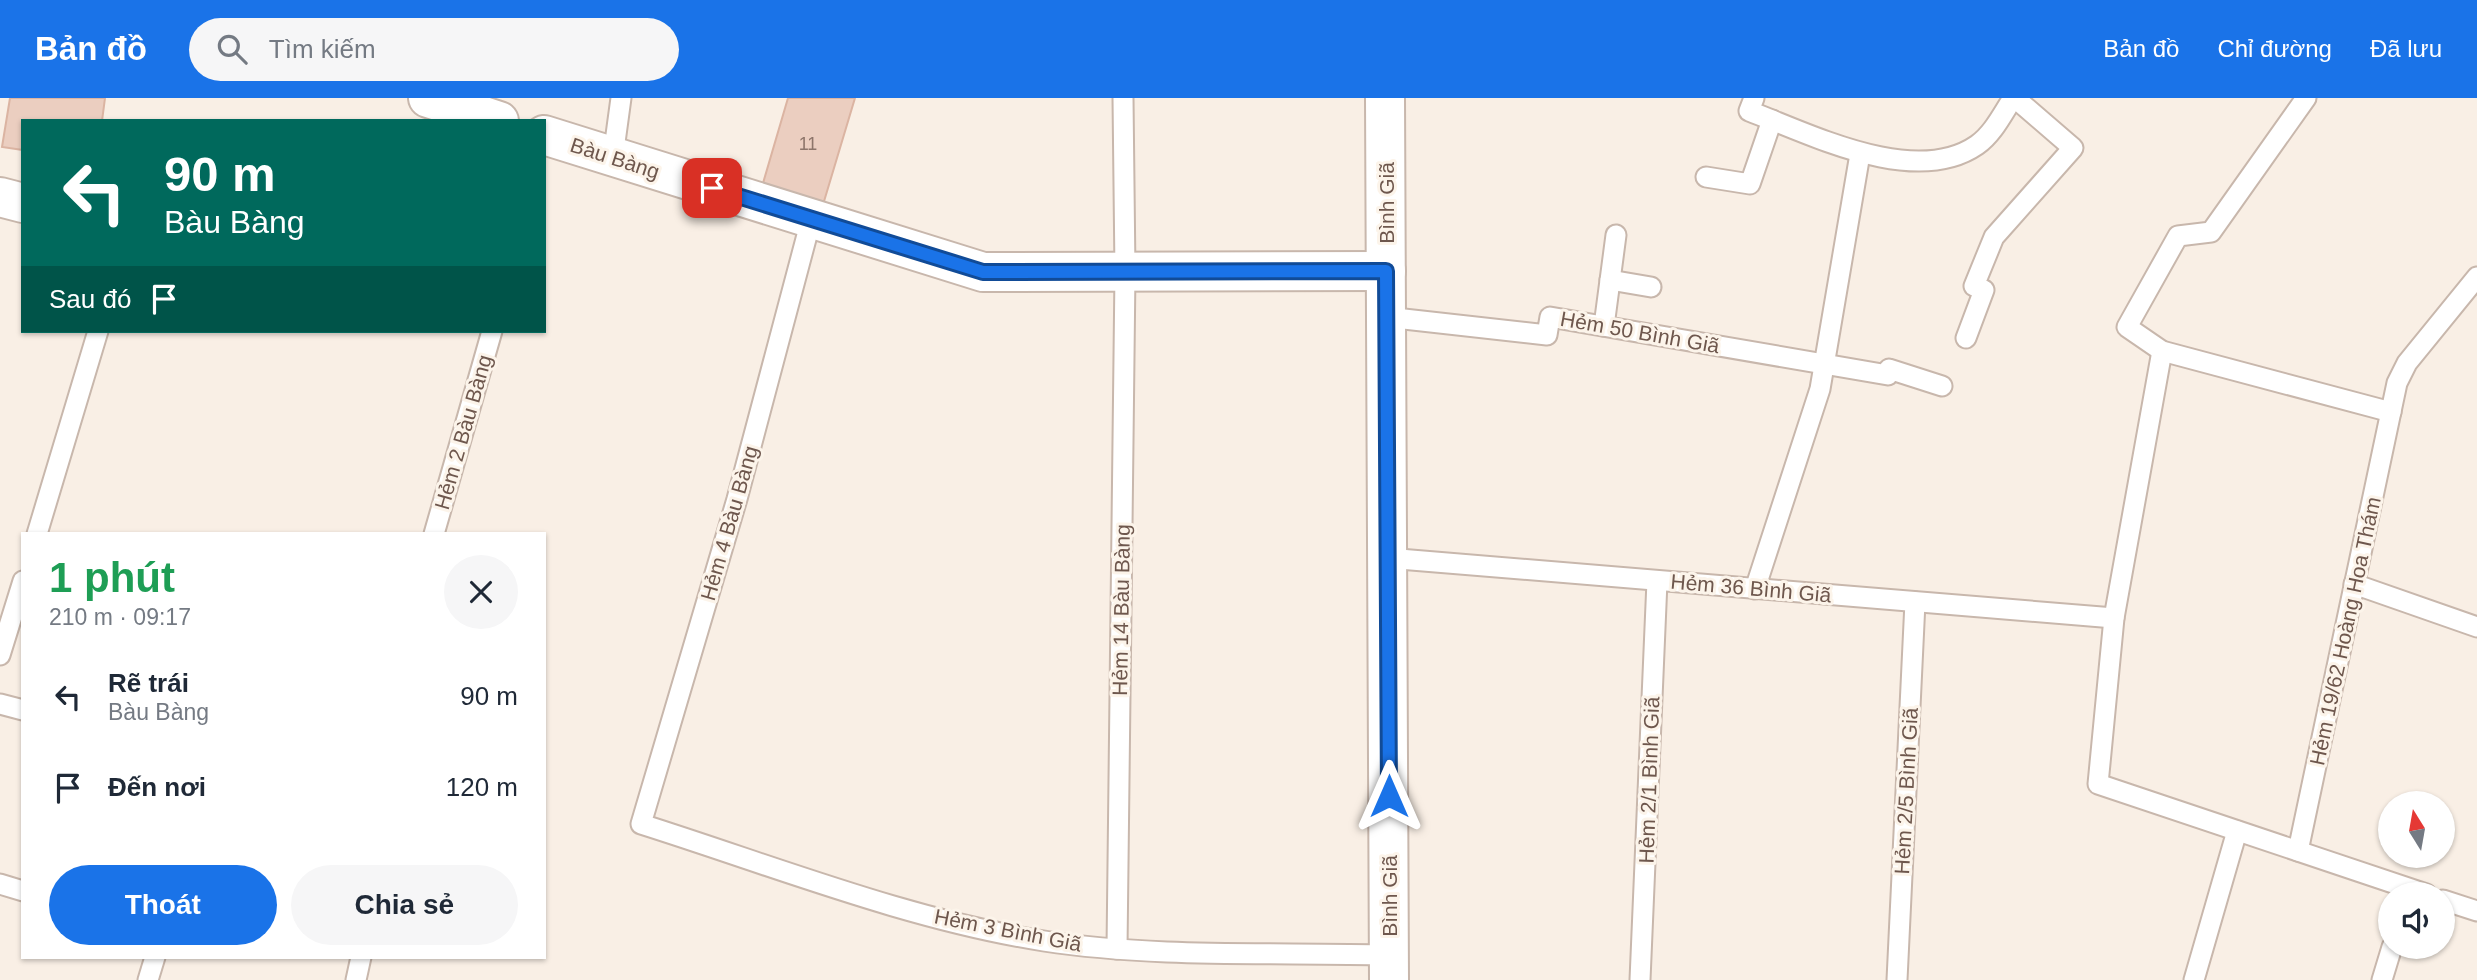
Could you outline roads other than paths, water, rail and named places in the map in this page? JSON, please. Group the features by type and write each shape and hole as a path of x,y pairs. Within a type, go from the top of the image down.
{"street":[{"path":"411,119 427,98 493,119"},
{"name":"Bình Giã","path":"1385,98 1389,967"},
{"name":"Bàu Bàng","path":"546,139 613,157 983,272 1386,271"},
{"path":"0,197 21,202"}],"lane":[{"path":"613,157 621,98"},
{"name":"Hẻm 14 Bàu Bàng","path":"1117,949 1125,272 1123,98"},
{"path":"1754,98 1749,111 1860,154 1910,160 1967,150 1985,138 2014,98 2073,148 1994,237 1974,286 1984,290 1965,338"},
{"path":"2306,98 2211,232 2179,236 2127,327 2162,351 2391,412"},
{"path":"1706,177 1751,184 1772,120"},
{"path":"1755,589 1814,410 1825,364 1860,154"},
{"name":"Hẻm 4 Bàu Bàng","path":"641,824 737,499 811,220"},
{"path":"1604,326 1616,235"},
{"name":"Hẻm 19/62 Hoàng Hoa Thám","path":"2298,851 2398,383 2407,363 2477,277"},
{"path":"1610,280 1651,287"},
{"name":"Hẻm 50 Bình Giã","path":"1386,317 1547,335 1550,317 1888,375 1889,369 1942,386"},
{"path":"38,532 97,333"},
{"name":"Hẻm 2 Bàu Bàng","path":"435,532 491,333"},
{"path":"2162,351 2114,618 2098,784 2386,882"},
{"name":"Hẻm 36 Bình Giã","path":"1387,558 2114,618"},
{"name":"Hẻm 2/1 Bình Giã","path":"1640,980 1657,581"},
{"path":"2354,584 2477,626"},
{"path":"0,655 4,627 21,585"},
{"name":"Hẻm 2/5 Bình Giã","path":"1897,980 1916,602"},
{"path":"0,704 21,709"},
{"name":"Hẻm 3 Bình Giã","path":"641,824 940,919 1046,941 1117,949 1389,967"},
{"path":"2194,980 2237,831"},
{"path":"0,884 21,890"},
{"path":"2455,904 2477,911"},
{"path":"148,980 154,959"},
{"path":"356,980 361,959"},
{"path":"2382,980 2388,959"}]}
